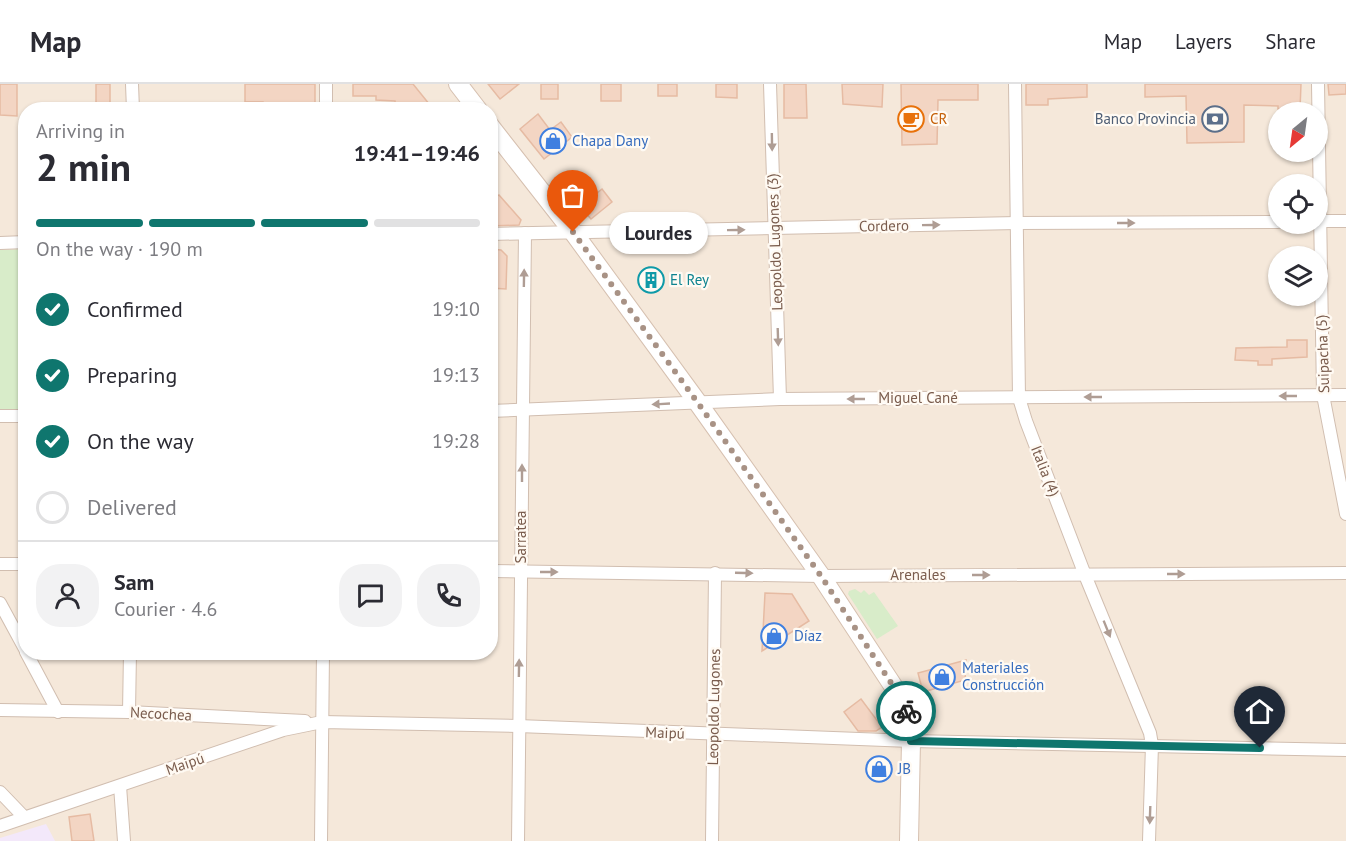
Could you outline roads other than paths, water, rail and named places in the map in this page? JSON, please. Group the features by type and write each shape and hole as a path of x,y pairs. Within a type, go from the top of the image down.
{"main road":[{"path":"458,84 472,102"},
{"path":"498,136 573,232 698,403 821,576 899,695 910,723 909,841"}],"street":[{"path":"132,84 133,102"},
{"path":"326,84 326,102"},
{"name":"Leopoldo Lugones (3)","path":"770,84 780,399"},
{"name":"Italia (4)","path":"1015,84 1019,398 1084,575 1150,733 1152,745 1149,841"},
{"name":"Suipacha (5)","path":"1318,84 1319,174"},
{"path":"1328,221 1346,221"},
{"name":"Cordero","path":"498,234 1017,224 1268,222"},
{"name":"Sarratea","path":"518,841 525,233"},
{"name":"Suipacha (5)","path":"1319,234 1323,395 1346,514"},
{"path":"0,243 18,242"},
{"name":"Miguel Cané","path":"498,411 780,399 1346,395"},
{"path":"0,416 18,416"},
{"path":"0,564 18,564"},
{"name":"Arenales","path":"498,571 821,576 1346,573"},
{"name":"Leopoldo Lugones","path":"712,841 715,573"},
{"path":"0,603 18,637"},
{"path":"30,660 58,712"},
{"path":"129,712 130,660"},
{"path":"321,841 323,660"},
{"name":"Necochea","path":"0,710 129,712 322,722"},
{"name":"Maipú","path":"0,826 283,730 322,722 518,726 911,741 1346,750"},
{"path":"120,786 124,841"},
{"path":"0,792 24,817"}],"place":[{"name":"CR","path":"911,119"},
{"name":"Banco Provincia","path":"1215,119"},
{"name":"Chapa Dany","path":"553,141"},
{"name":"Lourdes","path":"573,232"},
{"name":"El Rey","path":"651,280"},
{"name":"Díaz","path":"774,636"},
{"name":"Materiales Construcción","path":"942,677"},
{"name":"JB","path":"879,769"}]}
